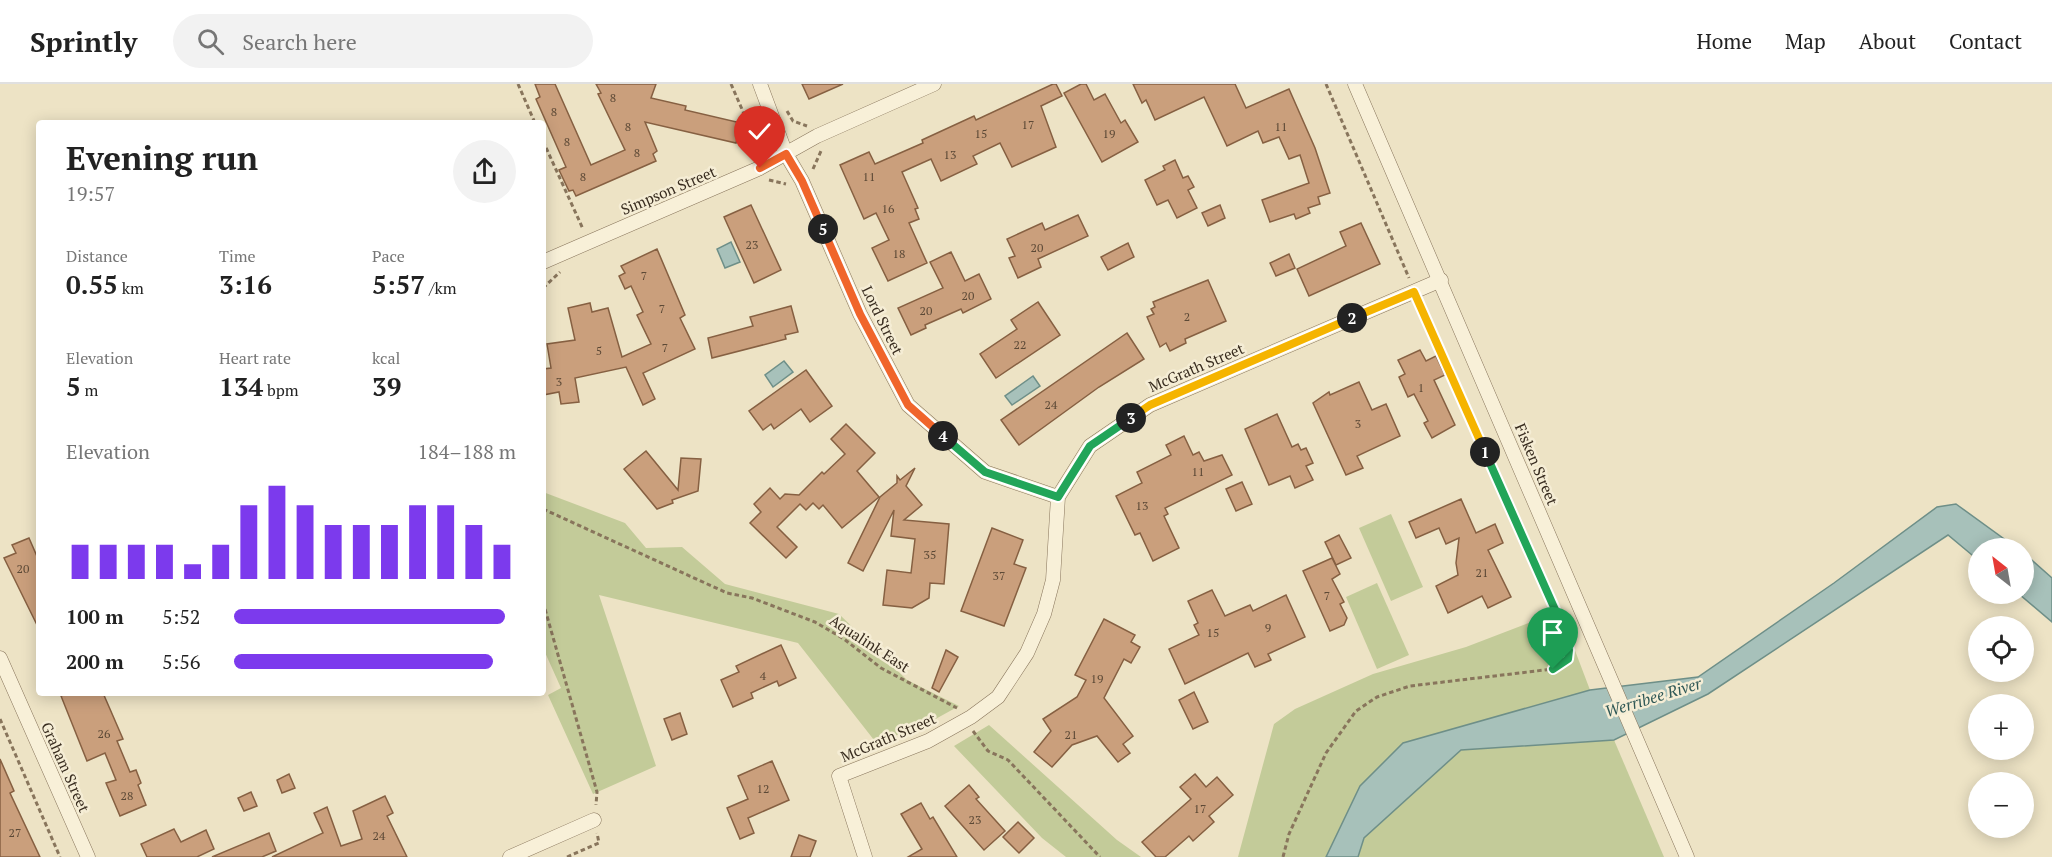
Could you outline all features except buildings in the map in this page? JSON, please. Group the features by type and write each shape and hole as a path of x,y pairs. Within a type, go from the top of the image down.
{"street":[{"name":"Lord Street","path":"760,84 786,154 802,181 860,314 908,405 985,472 1058,497"},
{"name":"Simpson Street","path":"546,261 760,168 817,136 934,84"},
{"name":"Fisken Street","path":"1355,84 1687,857"},
{"name":"McGrath Street","path":"865,857 838,776 928,741 966,720 998,697 1027,653 1044,614 1053,580 1058,497 1090,446 1150,405 1440,280"},
{"name":"Graham Street","path":"0,658 88,857"},
{"path":"510,857 594,820"}],"path":[{"path":"518,84 534,120"},
{"path":"731,84 748,123"},
{"path":"1283,857 1289,834 1326,753 1356,711 1397,689 1553,669 1568,659 1569,650 1565,632 1414,292 1326,84"},
{"path":"546,148 589,242"},
{"path":"546,285 569,268"},
{"name":"Aqualink East","path":"546,511 727,593 752,598 815,622 844,639 881,668 956,707 988,751 1008,759 1100,857"},
{"path":"546,613 597,792 594,820 599,843 567,857"},
{"path":"1565,632 1575,638 1581,646"},
{"path":"0,719 60,857"}],"green space":[{"path":"546,493 625,523 646,548 682,547 725,584 839,614 907,680 959,706 912,732 874,740 798,643 599,595 656,766 593,794 548,695 561,688 546,655"},
{"path":"1391,514 1423,587 1391,601 1359,528"},
{"path":"1377,583 1409,655 1377,669 1346,597"},
{"path":"1560,611 1590,690 1560,700 1360,786 1326,857 1238,857 1274,724 1295,709 1373,674 1466,647"},
{"path":"989,725 1117,840 1141,857 1066,857 1042,838 954,746"},
{"path":"1614,740 1664,857 1358,857 1364,838 1461,750"}],"water":[{"path":"731,242 740,262 725,268 717,249"},
{"path":"784,361 793,372 773,387 765,375"},
{"path":"1033,376 1040,386 1012,405 1005,396"},
{"name":"Werribee River","path":"1956,504 2003,538 1968,538 1968,552 1948,535 1708,694 1614,740 1461,750 1364,838 1358,857 1326,857 1360,786 1403,743 1590,690 1698,677 1834,583 1937,507"},
{"path":"2034,562 2052,578 2052,622 2031,604 2034,604"}],"route":[{"path":"760,168 786,154 802,181 860,314 908,405 985,472 1058,497 1090,446 1150,405 1414,292 1565,632 1569,650 1568,659 1553,669"}]}
